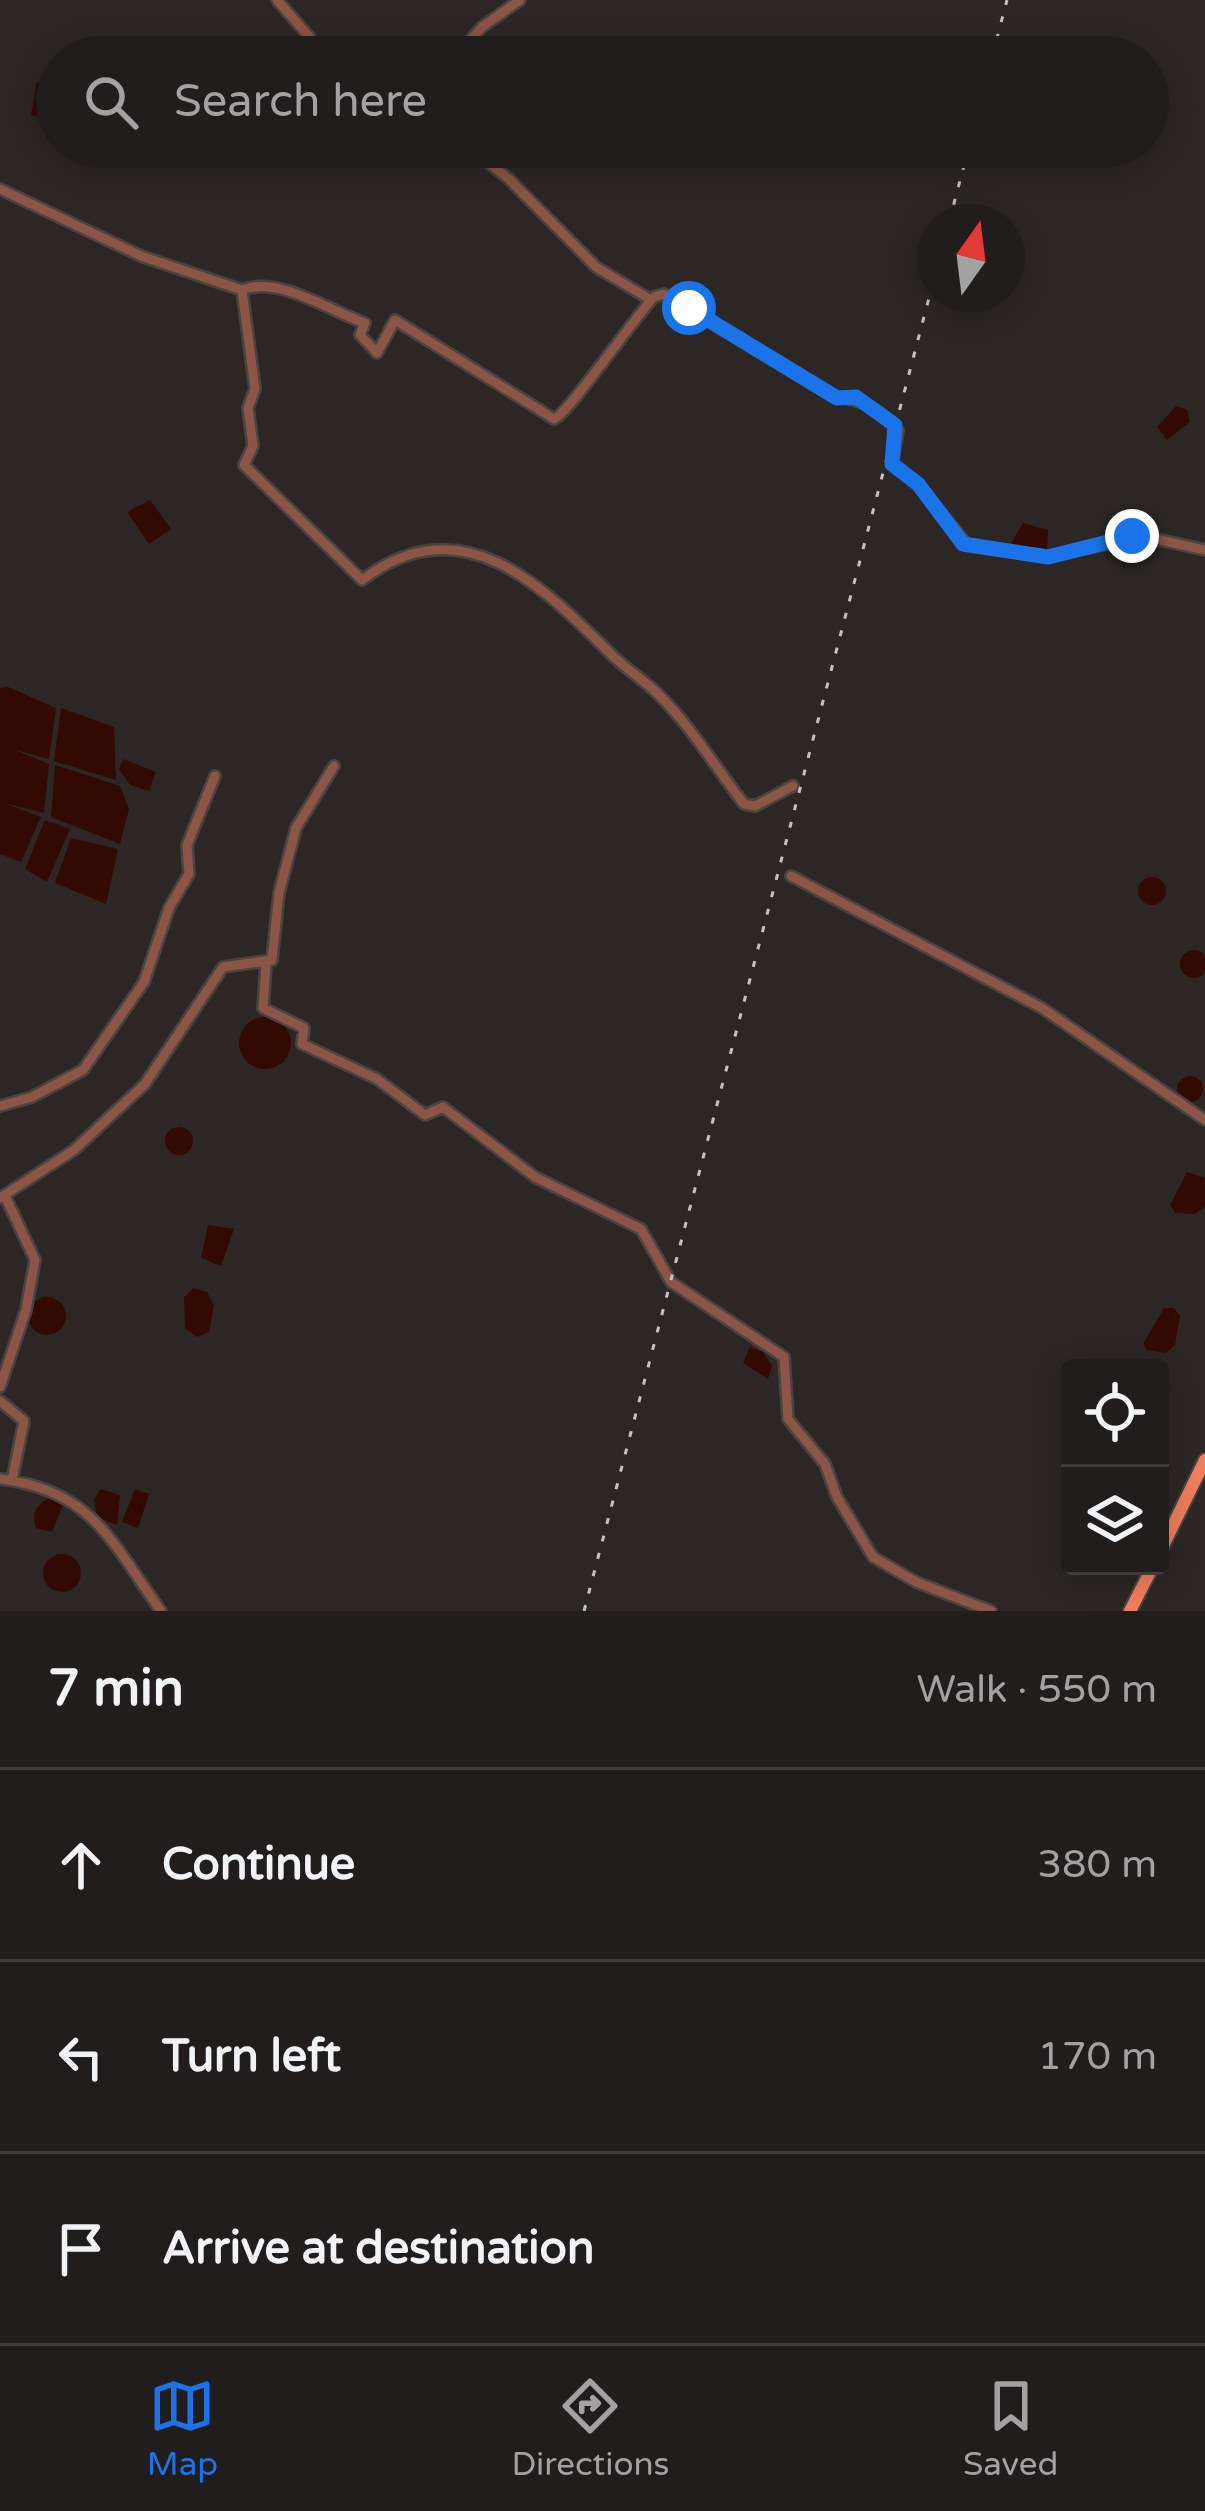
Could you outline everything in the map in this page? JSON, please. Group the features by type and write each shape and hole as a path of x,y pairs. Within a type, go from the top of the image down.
{"main road":[{"path":"1169,1534 1205,1460"},
{"path":"1130,1611 1148,1575"}],"street":[{"path":"277,0 309,36"},
{"path":"474,36 520,0"},
{"path":"495,168 596,267 651,300"},
{"path":"0,189 141,256 242,290 256,284 276,288 364,323 361,334 377,353 394,320 554,419 569,412 601,359 661,294 834,397 856,397 886,418 898,431 892,464 918,484 963,544 1048,557 1143,536 1205,550"},
{"path":"242,290 255,389 248,408 253,446 244,465 362,580 407,553 471,554 506,563 568,609 658,693 744,804 755,806 793,786"},
{"path":"334,766 296,828 279,892 275,949 266,964 262,1008 304,1028 302,1045 376,1079 425,1114 442,1107 535,1178 640,1229 671,1282 784,1357 788,1419 826,1464 837,1497 873,1557 916,1582 991,1611"},
{"path":"0,1106 32,1097 83,1070 144,982 169,908 188,878 187,845 215,776"},
{"path":"791,876 1042,1008 1205,1120"},
{"path":"0,1388 26,1310 35,1260 2,1197 74,1150 145,1084 223,968 266,964"},
{"path":"0,1401 23,1421 6,1480 55,1491 98,1520 161,1611"}],"shaded area":[{"path":"1176,406 1187,410 1190,422 1167,440 1157,427"},
{"path":"150,500 171,529 149,544 127,512"},
{"path":"1023,523 1048,530 1047,552 1010,545"},
{"path":"8,687 56,708 49,759 12,749 49,764 44,813 4,803 41,817 21,862 0,854 0,688"},
{"path":"61,708 114,727 116,780 54,761"},
{"path":"123,759 156,772 149,791 130,785 119,769"},
{"path":"55,765 120,786 129,809 120,844 51,817"},
{"path":"45,820 70,829 47,882 25,869"},
{"path":"71,838 118,849 106,904 55,883"},
{"path":"1152,877 1162,881 1166,891 1162,901 1152,905 1142,901 1138,891 1142,881"},
{"path":"1194,950 1204,954 1204,974 1194,978 1184,974 1180,964 1184,954"},
{"path":"265,1017 283,1025 291,1043 283,1061 265,1069 247,1061 239,1043 247,1025"},
{"path":"1190,1076 1203,1089 1190,1102 1177,1089"},
{"path":"179,1127 189,1131 193,1141 189,1151 179,1155 169,1151 165,1141 169,1131"},
{"path":"1187,1172 1205,1178 1205,1207 1194,1214 1175,1213 1170,1205"},
{"path":"208,1225 234,1229 221,1266 201,1258"},
{"path":"193,1288 207,1292 214,1305 209,1332 197,1337 185,1329 184,1297"},
{"path":"47,1297 60,1303 66,1316 60,1329 47,1335 34,1329 28,1316 34,1303"},
{"path":"1164,1308 1174,1308 1180,1316 1175,1345 1166,1353 1147,1350 1143,1344"},
{"path":"750,1347 763,1352 772,1366 768,1379 743,1363"},
{"path":"101,1489 120,1495 117,1525 97,1517 94,1499"},
{"path":"135,1489 149,1494 138,1528 122,1522"},
{"path":"50,1497 64,1503 52,1532 36,1528 34,1517 38,1506"},
{"path":"62,1554 76,1559 81,1573 76,1587 62,1592 48,1587 43,1573 48,1559"}],"railway":[{"path":"998,36 1007,0"},
{"path":"954,204 963,168"},
{"path":"584,1611 925,312"}],"route":[{"path":"689,308 837,398 856,397 895,425 893,466 918,484 963,544 1048,557 1132,536"}]}
